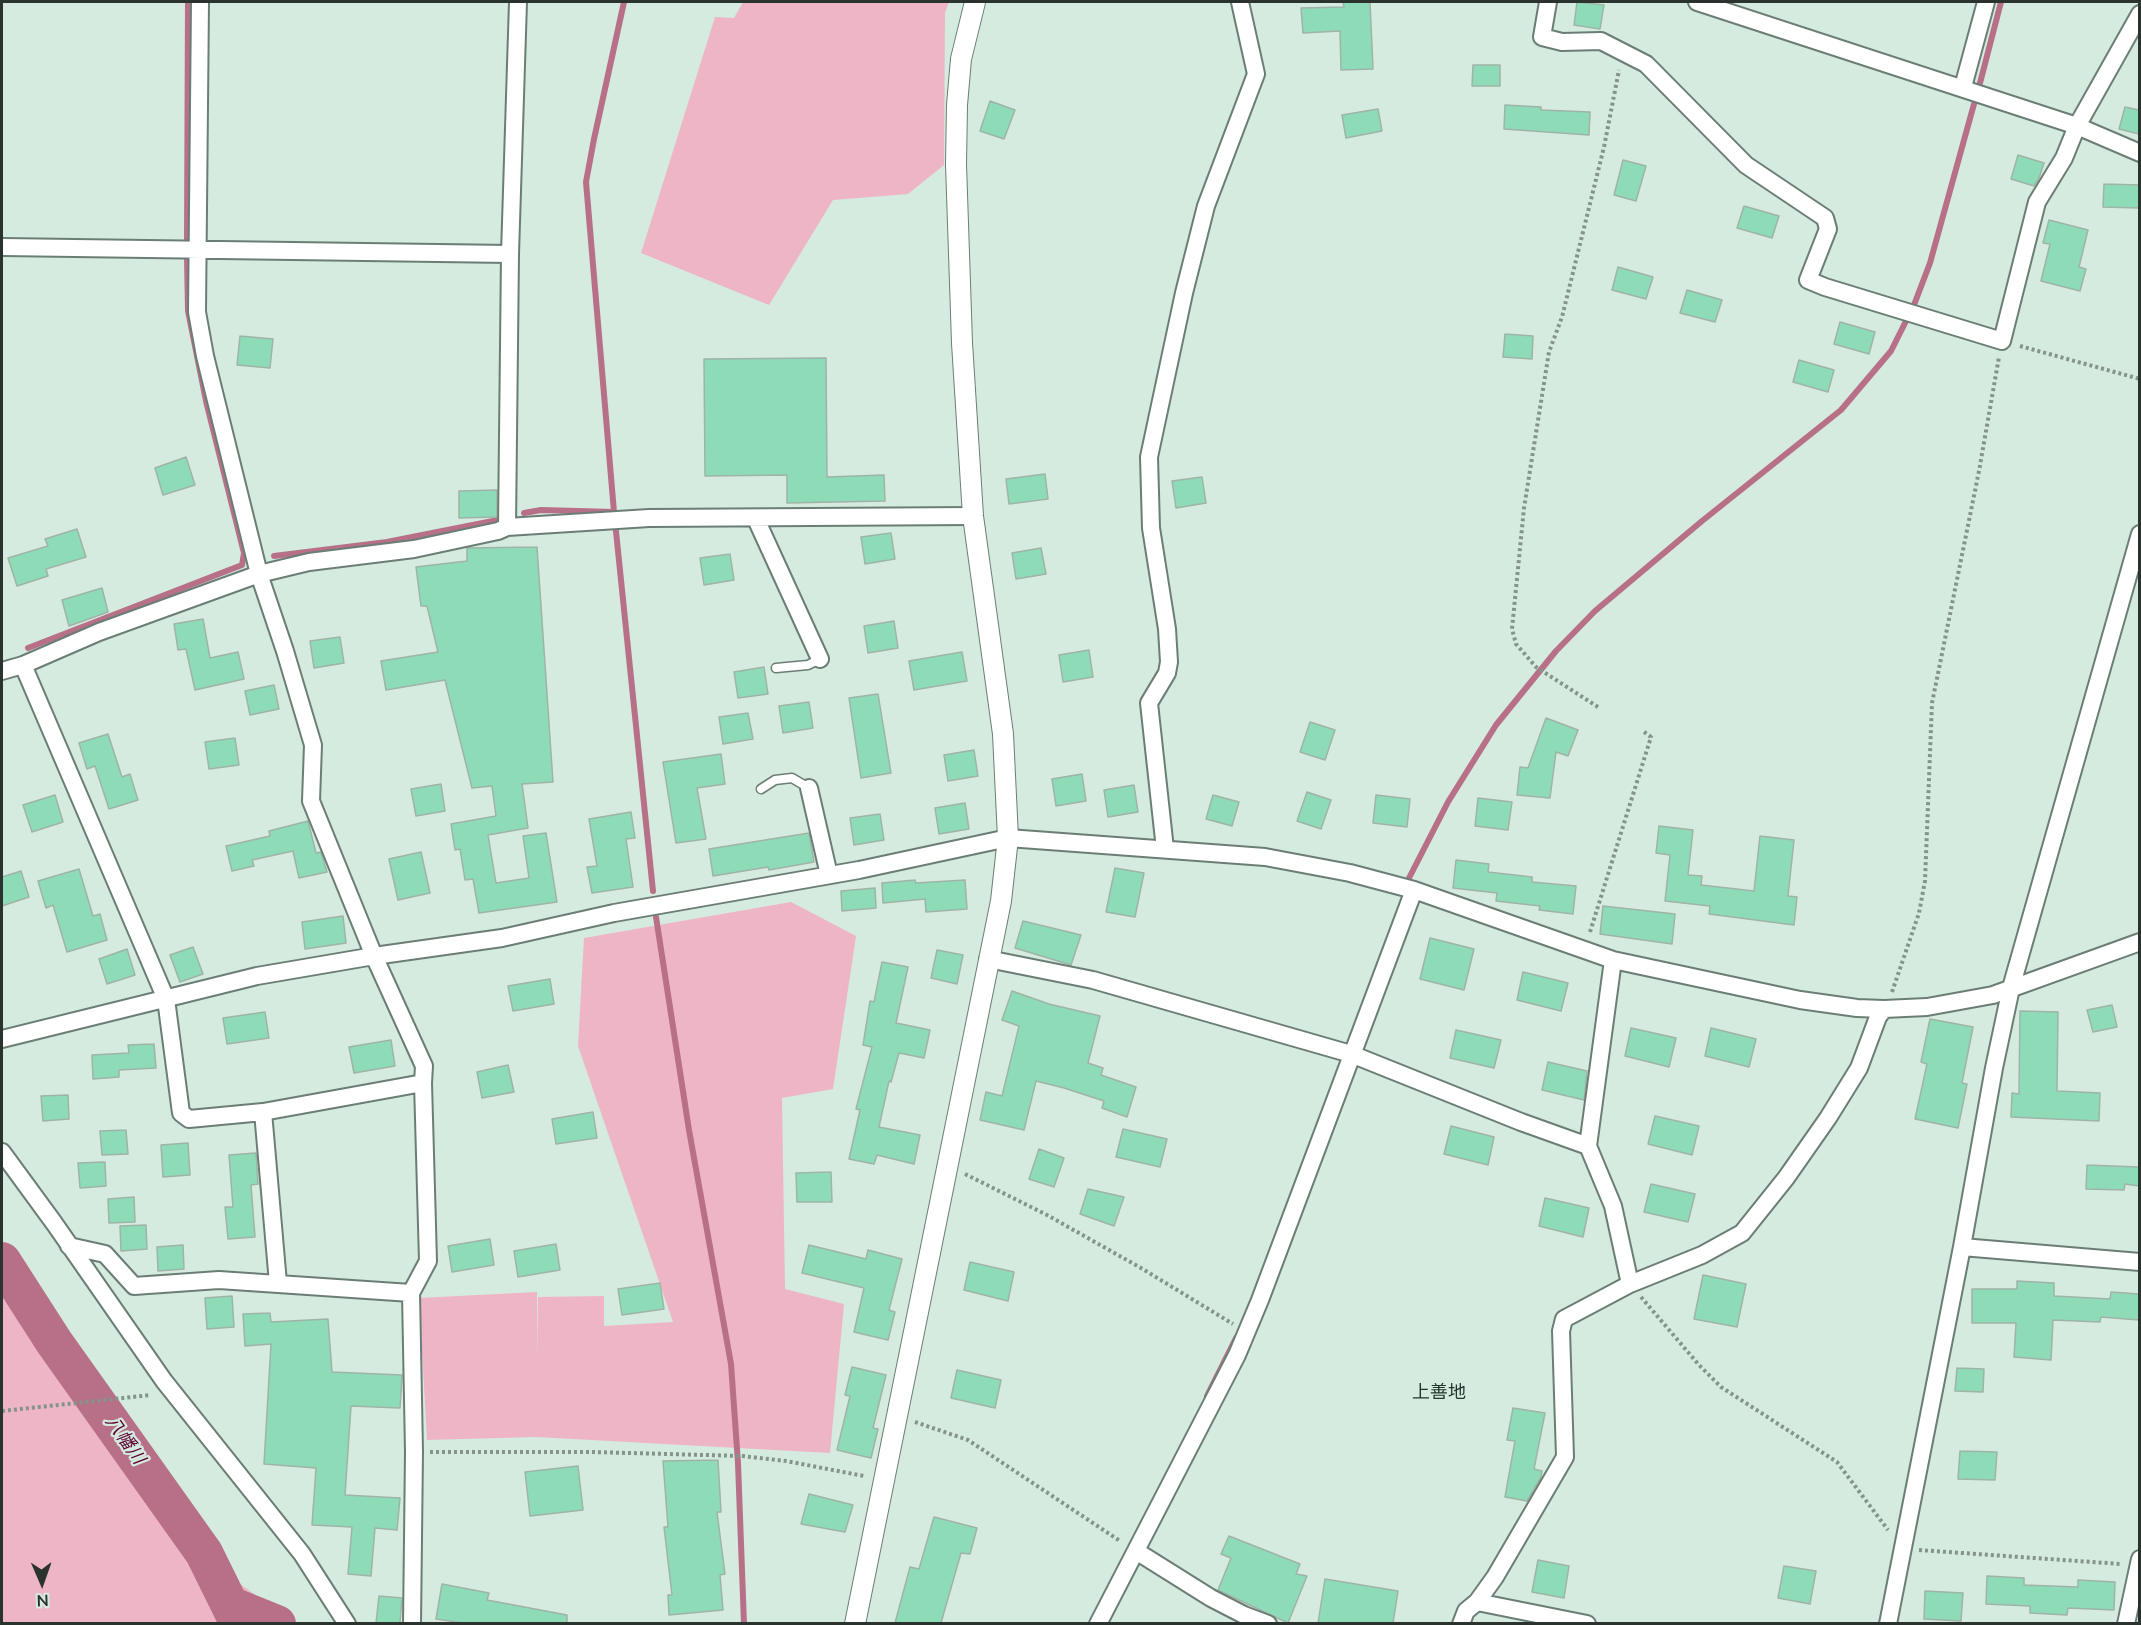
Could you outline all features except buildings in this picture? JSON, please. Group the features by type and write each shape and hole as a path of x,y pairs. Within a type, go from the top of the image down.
{"street":[{"path":"200,2 196,312 205,356 259,574 313,745 311,801 374,956 424,1066 428,1261 411,1293 414,1452 412,1623"},
{"path":"507,526 510,254 518,2"},
{"path":"855,1623 1001,901 1008,838 1002,734 973,516 963,344 956,164 957,105 962,59 975,2"},
{"path":"1164,849 1149,703 1167,674 1169,662 1167,629 1151,528 1149,457 1184,293 1206,206 1256,74 1240,2"},
{"path":"1548,2 1542,36 1556,42 1601,41 1646,64 1746,165 1824,219 1828,230 1808,280 2002,341 2037,202 2064,158 2077,126 2139,14"},
{"path":"1698,2 2077,126 2139,153"},
{"path":"1963,87 1986,2"},
{"path":"2,247 510,254"},
{"path":"2,671 23,665 99,632 259,574 309,562 414,549 498,531 507,526 615,519 973,516"},
{"path":"756,519 820,659"},
{"path":"1888,1623 2011,988 2139,534"},
{"path":"23,665 166,999 181,1113 189,1119 262,1112 423,1083"},
{"path":"809,788 829,875"},
{"path":"2,1039 257,976 374,956 502,938 614,913 829,875 1008,838 1264,857 1350,873 1414,890 1613,960 1800,1000 1884,1009 1927,1007 1993,995 2139,942"},
{"path":"1098,1623 1131,1548 1237,1355 1260,1300 1414,890"},
{"path":"988,959 1093,980 1351,1054 1521,1122 1588,1146"},
{"path":"1613,960 1588,1146 1613,1206 1629,1284"},
{"path":"1461,1623 1466,1611 1477,1602 1495,1577 1565,1457 1561,1331 1564,1319 1629,1284 1702,1255 1742,1233 1779,1187 1828,1119 1859,1068 1878,1017 1884,1009"},
{"path":"262,1112 278,1284"},
{"path":"2,1152 173,1392 302,1554 346,1623"},
{"path":"69,1246 105,1254 134,1286 219,1280 411,1293"},
{"path":"1962,1247 2139,1262"},
{"path":"1131,1548 1211,1598 1244,1615 1268,1623"},
{"path":"2126,1623 2139,1562"},
{"path":"1477,1602 1587,1623"}],"lane":[{"path":"776,668 808,665 820,659"},
{"path":"761,789 775,780 792,778 809,788"}],"path":[{"path":"1598,707 1536,667 1516,644 1512,629 1524,508 1549,352 1562,317 1604,147 1620,68 1619,55 1612,45"},
{"path":"1884,1009 1919,913 1925,880 1932,703 1945,647 2002,341 2139,379"},
{"path":"1585,950 1619,834 1651,737 1643,731"},
{"path":"948,1166 1047,1215 1246,1333"},
{"path":"1629,1284 1721,1387 1837,1462 1902,1549 2139,1562"},
{"path":"2,1411 173,1392"},
{"path":"897,1418 924,1424 968,1440 1131,1548"},
{"path":"414,1452 592,1452 742,1456 786,1461 885,1480"}],"shaded area":[{"path":"743,2 949,2 945,13 944,165 908,194 833,200 769,305 641,253 715,17 734,18"},
{"path":"791,902 856,936 833,1089 782,1098 785,1289 844,1304 830,1453 536,1437 427,1440 419,1298 537,1292 537,1360 538,1297 604,1296 604,1326 673,1322 578,1046 584,938"},
{"path":"2,1291 168,1532 272,1607 290,1623 2,1623"}],"waterway":[{"path":"187,239 188,2"},
{"path":"624,2 586,182 614,512 653,891"},
{"path":"1980,83 2001,2"},
{"path":"1408,880 1448,802 1496,725 1556,651 1595,611 1702,521 1841,410 1891,351 1914,305 1930,263 1974,104"},
{"path":"28,648 242,565 244,553 206,401 188,311 187,258"},
{"path":"524,513 541,510 614,512"},
{"path":"274,556 387,542 498,520"},
{"path":"656,917 689,1130 731,1364 738,1463 744,1624"},
{"name":"八幡川","path":"2,1261 54,1342 204,1553 239,1624"},
{"path":"1207,1396 1236,1338"},
{"path":"230,1605 277,1624"}],"district":[{"name":"上善地","path":"1439,1393"}]}
